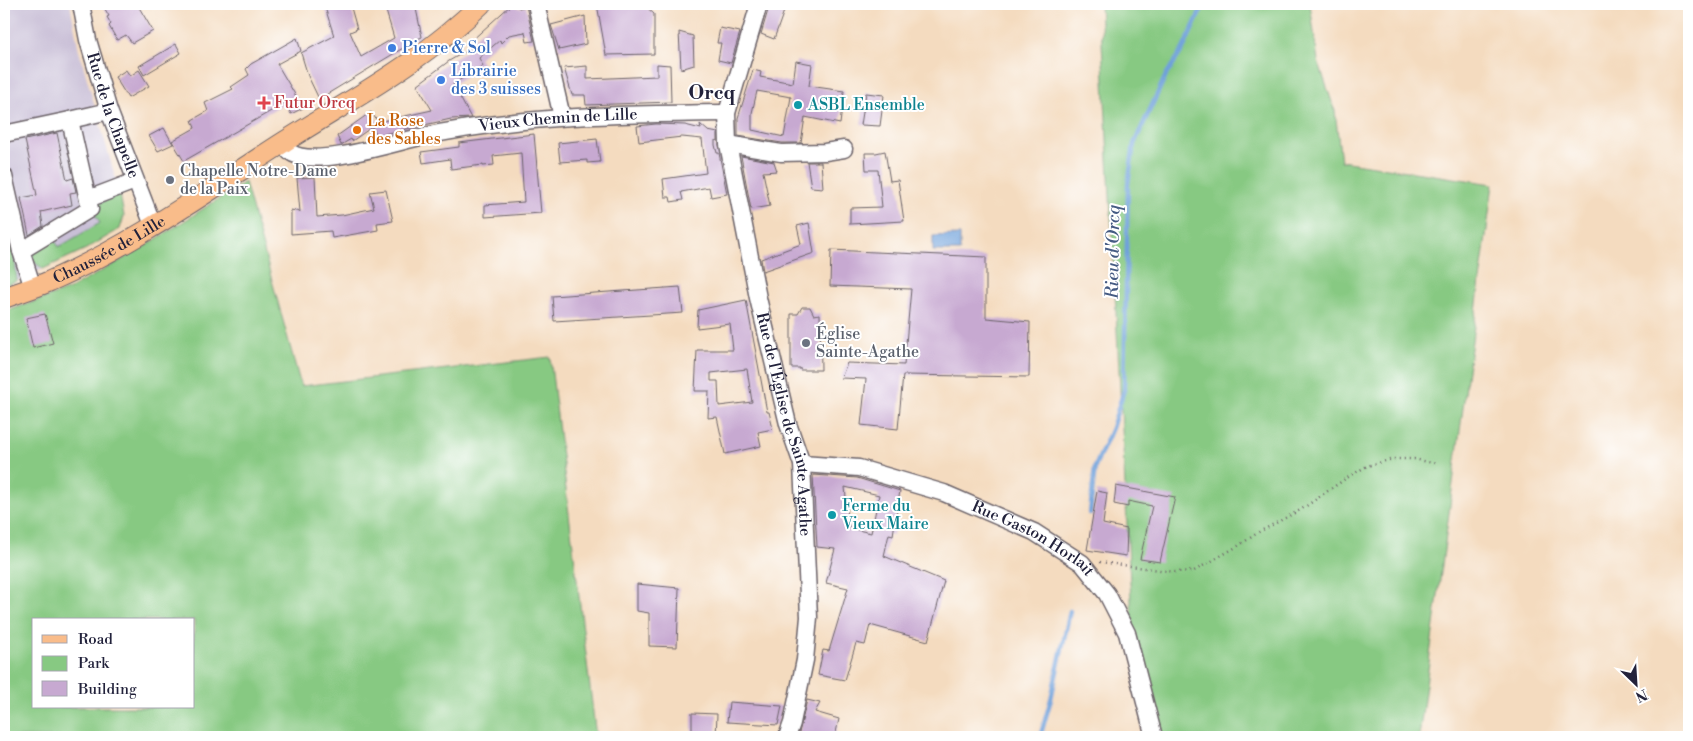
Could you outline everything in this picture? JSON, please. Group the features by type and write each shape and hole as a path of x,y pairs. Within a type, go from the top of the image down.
{"main road":[{"name":"Chaussée de Lille","path":"4,298 50,281 101,255 153,225 283,142 400,71 449,34 481,4"}],"street":[{"name":"Rue de la Chapelle","path":"81,4 88,40 109,111 153,225"},
{"name":"Vieux Chemin de Lille","path":"536,4 562,118"},
{"path":"727,113 759,4"},
{"path":"4,134 109,111"},
{"name":"Vieux Chemin de Lille","path":"283,142 290,152 308,157 330,158 430,135 507,122 562,118 727,113"},
{"name":"Rue de l'Église de Sainte Agathe","path":"727,113 728,144 758,298 788,424 802,464 809,617 805,660 787,737"},
{"path":"21,252 90,209 70,120"},
{"path":"728,144 781,154 844,149"},
{"path":"4,176 21,252 33,288"},
{"path":"88,199 135,181"},
{"name":"Rue Gaston Horlait","path":"802,464 858,468 944,493 1034,532 1082,563 1107,594 1127,633 1154,737"}],"path":[{"path":"1082,563 1100,562 1175,572 1194,571 1302,509 1367,466 1393,459 1414,459 1437,464"}],"shaded area":[{"path":"4,4 70,4 79,51 120,194 124,216 120,229 86,249 17,281 4,285"}],"green space":[{"path":"1100,4 1310,4 1318,61 1335,111 1341,161 1493,184 1419,737 1163,737 1134,659"},
{"path":"245,182 301,386 550,357 596,737 4,737 4,312 68,290 139,250"},
{"path":"120,194 124,216 120,229 86,249 43,269 34,262 32,252 53,238 59,247 100,223 94,213 96,205"},
{"path":"6,235 13,244 17,281 4,285 4,236"}],"water":[{"path":"960,235 960,251 933,251 933,236"}],"building":[{"path":"102,4 137,4 153,31 132,43 126,35 117,40 109,26 111,24 107,17 109,16"},
{"path":"324,4 350,4 357,29 350,32 361,57 394,38 384,4 415,4 422,37 407,44 319,99 308,76 301,53 334,36"},
{"path":"512,4 519,8 526,6 534,41 527,42 525,32 509,35 501,43 500,40 479,58 483,66 453,84 471,118 451,119 384,134 379,137 372,127 352,141 351,139 341,145 337,136 371,112 378,122 432,110 417,85 449,61 473,47 470,42"},
{"path":"597,4 643,4 654,14 654,54 606,55"},
{"path":"769,7 784,11 774,39 761,34"},
{"path":"585,16 586,44 559,50 551,25"},
{"path":"720,28 740,32 731,63 718,60 721,43 717,43"},
{"path":"679,32 693,36 694,65 681,69"},
{"path":"297,38 301,51 277,64 303,108 291,114 285,103 184,161 172,141 195,128 192,120 208,111 205,103 233,89 231,87 249,75 246,69 251,64"},
{"path":"176,44 181,53 144,75 139,66"},
{"name":"ASBL Ensemble","path":"796,61 812,64 809,86 844,91 840,124 805,117 801,143 782,143 738,136 738,118 753,70 761,72 760,77 793,83","holes":["757,91 791,97 784,137 752,130 752,113"]},
{"path":"657,64 670,65 671,102 586,105 585,95 572,95 564,68 587,66 587,79 657,76"},
{"path":"126,70 130,76 139,70 149,86 128,98 115,77"},
{"path":"866,93 884,95 880,126 861,125"},
{"path":"656,124 685,125 701,129 700,124 708,131 718,133 718,141 715,140 715,145 717,153 719,153 727,194 711,197 709,187 681,192 683,200 671,202 670,197 665,197 663,179 706,173 702,139 682,137 639,142 637,126"},
{"path":"164,128 173,144 158,151 149,136"},
{"path":"57,133 67,180 73,178 76,192 70,193 72,205 41,212 43,226 29,235 21,198 37,195 25,140"},
{"path":"534,134 541,213 485,217 485,205 524,202 521,153 493,156 494,165 451,169 450,159 423,163 421,152 459,147 459,143"},
{"path":"597,139 600,162 587,163 587,160 560,162 558,143"},
{"path":"885,151 890,181 898,180 904,221 850,224 850,208 882,207 878,170 866,170 865,153"},
{"path":"741,156 774,162 777,171 763,172 770,206 751,209"},
{"path":"807,162 821,162 823,188 811,187"},
{"path":"315,177 317,217 342,215 374,208 370,192 386,190 393,221 377,223 378,230 332,238 331,231 291,234 291,210 300,212 297,178"},
{"path":"809,223 814,253 763,271 761,259 801,244 797,226"},
{"path":"831,250 986,257 986,318 1030,322 1029,377 903,375 898,429 861,425 866,379 841,378 847,363 904,365 911,289 830,286"},
{"path":"680,287 683,313 554,321 552,296"},
{"path":"746,300 767,412 769,412 773,429 758,432 761,446 725,454 717,417 708,418 709,391 695,391 697,350 733,350 730,324 697,328 698,310","holes":["747,369 752,402 719,406 718,381 711,381 711,373"]},
{"name":"Église Sainte-Agathe","path":"802,307 810,307 814,315 820,314 821,370 791,368 791,314 798,314"},
{"path":"45,314 53,343 33,348 26,318"},
{"path":"813,475 857,478 900,491 893,535 889,534 884,556 944,581 928,641 870,625 865,645 856,643 845,680 818,675 823,650 829,651 848,588 826,583 835,549 817,547","holes":["845,487 879,495 871,533 849,528"]},
{"path":"1116,486 1175,497 1160,562 1140,559 1152,506 1128,501 1128,507 1114,504"},
{"path":"1097,491 1107,493 1103,524 1127,529 1126,556 1087,550"},
{"path":"637,584 679,588 677,647 649,646 649,613 637,611"},
{"path":"807,700 820,703 815,712 839,719 835,737 798,737"},
{"path":"729,702 782,706 778,725 727,722"},
{"path":"692,713 717,714 716,737 692,737"}],"waterway":[{"name":"Rieu d'Orcq","path":"1090,513 1095,467 1112,428 1124,390 1128,184 1134,144 1166,75 1183,49 1204,4"},
{"name":"Rieu d'Orcq","path":"1040,737 1051,699 1070,611"}],"place":[{"name":"Pierre & Sol","path":"392,48"},
{"name":"Librairie des 3 suisses","path":"441,80"},
{"name":"Futur Orcq","path":"264,103"},
{"name":"ASBL Ensemble","path":"798,105"},
{"name":"La Rose des Sables","path":"357,130"},
{"name":"Chapelle Notre-Dame de la Paix","path":"170,180"},
{"name":"Église Sainte-Agathe","path":"806,343"},
{"name":"Ferme du Vieux Maire","path":"832,515"}],"district":[{"name":"Orcq","path":"712,93"}]}
